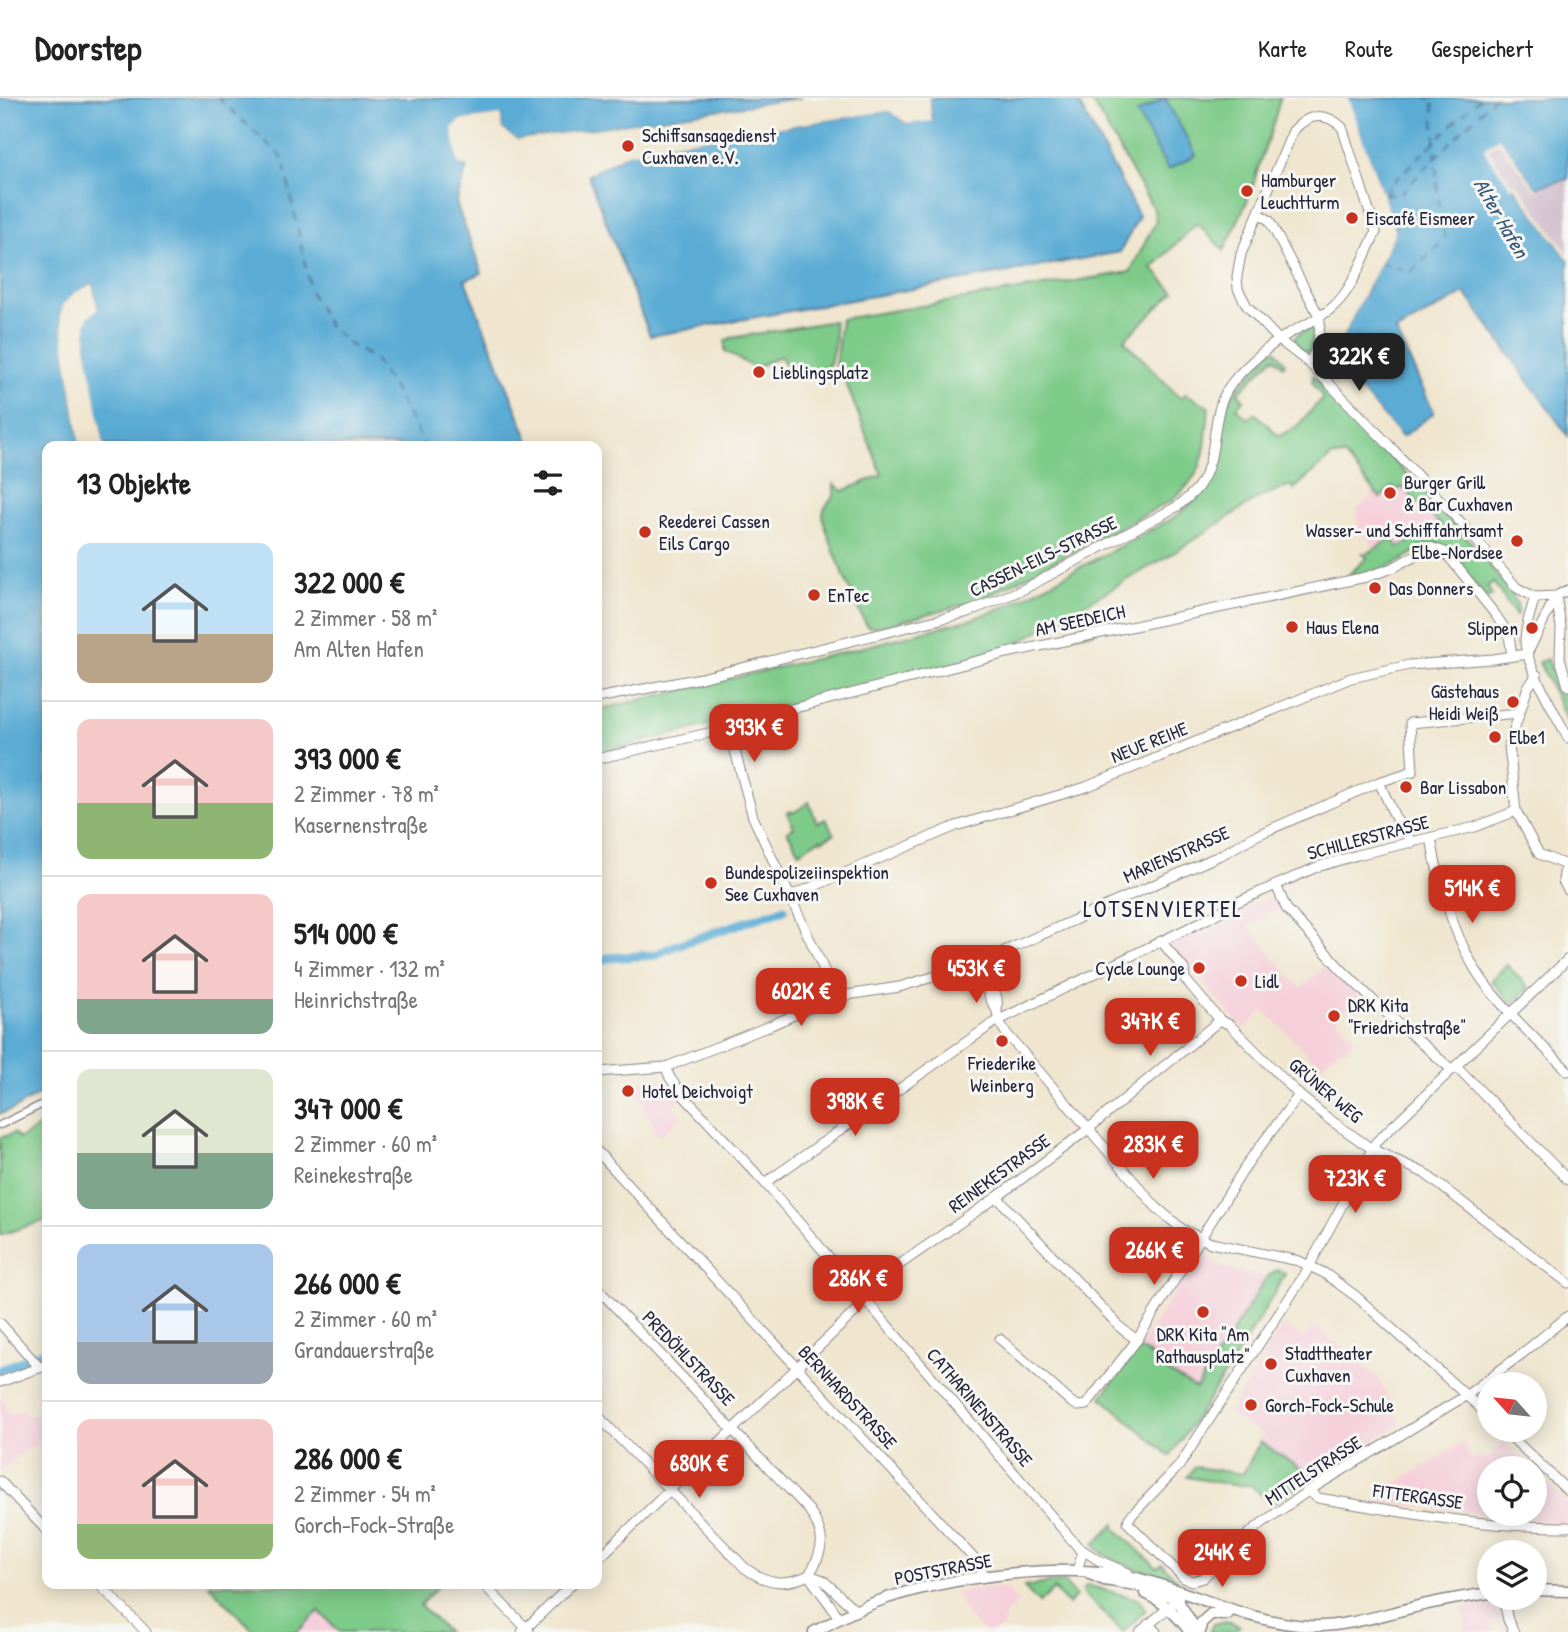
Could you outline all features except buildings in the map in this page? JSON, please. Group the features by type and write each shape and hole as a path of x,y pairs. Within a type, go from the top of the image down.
{"street":[{"name":"CASSEN-EILS-STRASSE","path":"602,697 701,678 946,619 983,607 1024,589 1160,516 1192,494 1207,472 1215,417 1224,394 1239,375 1279,340 1320,318 1335,305 1347,290 1376,232 1342,127 1336,121 1317,115 1300,123 1293,131 1259,214"},
{"path":"1309,363 1314,356 1320,333 1320,318 1269,220 1259,214 1239,259 1238,289 1247,306 1279,340 1309,363 1464,526 1517,588 1535,597 1556,596 1568,590"},
{"name":"AM SEEDEICH","path":"602,758 721,730 1007,653 1366,577 1393,568 1430,547 1445,553 1495,614 1508,635 1512,656"},
{"path":"1527,654 1556,596"},
{"path":"1556,596 1561,627 1560,658 1568,687"},
{"path":"1535,597 1535,638"},
{"path":"1535,597 1527,626 1527,654 1568,738"},
{"path":"1541,626 1548,624 1561,627"},
{"name":"NEUE REIHE","path":"792,896 956,826 1086,787 1351,678 1409,665 1527,654"},
{"path":"1536,675 1528,687 1509,745 1516,811 1539,854 1566,866 1563,881 1568,890"},
{"name":"MARIENSTRASSE","path":"602,1072 666,1066 767,1027 834,997 900,987 973,965 1379,782 1413,771 1410,723 1519,713"},
{"path":"721,730 732,740 753,817 792,896 834,997"},
{"path":"1379,782 1395,817 1412,843"},
{"name":"SCHILLERSTRASSE","path":"765,1183 998,1015 1317,867 1475,827 1516,811"},
{"path":"1431,838 1437,877 1466,952 1487,987 1568,1071"},
{"path":"1276,884 1286,908 1340,968 1451,1069 1459,1069 1568,1180"},
{"name":"GRÜNER WEG","path":"1161,941 1184,969 1185,979 1220,1020 1230,1025 1300,1095 1372,1149 1424,1173 1568,1283"},
{"path":"1310,1265 1376,1142 1568,959"},
{"path":"973,965 988,988 996,992 999,1001 998,1015 1006,1033 1156,1207 1200,1239 1310,1265 1357,1297 1477,1405"},
{"name":"REINEKESTRASSE","path":"602,1555 858,1309 873,1283 997,1197 1087,1129 1220,1020"},
{"name":"CATHARINENSTRASSE","path":"666,1066 670,1078 682,1094 765,1183 1078,1547 1098,1560 1140,1579"},
{"path":"1000,1339 1053,1387 1078,1406 1086,1405 1137,1340 1236,1181 1260,1145 1300,1095"},
{"path":"0,1125 42,1104"},
{"name":"BERNHARDSTRASSE","path":"602,1156 978,1563 984,1577"},
{"path":"997,1197 1122,1329 1137,1340"},
{"name":"MITTELSTRASSE","path":"1310,1265 1179,1466 1129,1518 1128,1523 1184,1578 1192,1581 1203,1578 1233,1547 1308,1491 1467,1395 1568,1316"},
{"name":"PREDÖHLSTRASSE","path":"602,1293 809,1510 818,1524 822,1538 821,1552 809,1575"},
{"path":"0,1323 38,1362 0,1382"},
{"path":"602,1421 745,1568 769,1582 782,1584 809,1575 823,1580 856,1611"},
{"path":"1517,1442 1568,1491"},
{"path":"0,1481 3,1493 42,1527"},
{"name":"FITTERGASSE","path":"1308,1491 1318,1498 1445,1518 1533,1527 1568,1527"},
{"path":"1078,1547 1082,1554 1081,1571"},
{"name":"POSTSTRASSE","path":"1081,1571 1104,1580 1136,1585 1172,1600 1228,1614 1253,1616"},
{"name":"POSTSTRASSE","path":"815,1632 856,1611 900,1594 984,1577 1081,1571 1140,1579 1172,1600 1285,1624 1343,1628 1436,1602 1477,1595"},
{"path":"809,1575 839,1619"},
{"path":"104,1589 146,1632"},
{"path":"488,1589 526,1631 567,1589"},
{"path":"1547,1590 1568,1591"},
{"path":"1140,1632 1172,1600"},
{"path":"1172,1600 1179,1617 1190,1632"},
{"path":"1172,1600 1199,1632"},
{"path":"1506,1610 1514,1632"},
{"path":"1199,1632 1201,1623 1211,1614 1228,1614"},
{"path":"1148,1624 1156,1632"}],"shaded area":[{"path":"1499,137 1536,187 1568,179 1568,259 1483,149"},
{"path":"1402,486 1441,525 1416,541 1398,547 1392,537 1371,550 1372,544 1359,529 1357,509 1369,499 1370,489 1380,498 1392,487"},
{"path":"1273,896 1281,910 1267,913 1261,921 1248,925 1286,972 1301,988 1326,964 1358,997 1336,1019 1355,1038 1345,1050 1340,1048 1320,1067 1264,1010 1244,1029 1171,946 1173,942 1199,929"},
{"path":"659,1079 679,1100 673,1108 681,1117 658,1137 635,1083"},
{"name":"DRK Kita \"Am Rathausplatz\"","path":"1205,1254 1224,1268 1267,1277 1196,1390 1158,1366 1152,1356 1139,1348 1199,1255"},
{"path":"1282,1325 1303,1338 1310,1328 1313,1330 1315,1326 1378,1378 1401,1424 1314,1477 1260,1442 1263,1435 1228,1414"},
{"path":"0,1393 10,1414 23,1409 26,1417 42,1410 42,1441 22,1453 0,1472"},
{"path":"1462,1442 1472,1460 1477,1457 1477,1513 1378,1501 1382,1492"},
{"path":"1504,1442 1519,1456 1490,1456"},
{"path":"1547,1483 1568,1503 1568,1523 1547,1524"},
{"path":"974,1588 1009,1588 1018,1603 1006,1614 1003,1626 996,1632 984,1632 965,1613 959,1597 954,1593"},
{"path":"1477,1605 1477,1610 1498,1610 1502,1619 1491,1622 1492,1632 1467,1632 1461,1607"},
{"path":"319,1610 340,1632 297,1632"}],"green space":[{"path":"1090,98 1280,98 1253,186 1248,184 1243,190 1248,199 1224,251 1197,223 1152,268 1174,292 1124,340 1180,398 1186,394 1209,407 1205,449 1198,470 1171,501 980,600 878,627 868,627 828,535 823,514 834,496 834,484 843,491 882,475 844,378 858,382 835,367 841,319 1130,272 1156,221 1154,210"},
{"path":"834,321 835,340 830,364 818,371 790,376 781,356 754,368 725,351 725,341 731,338"},
{"path":"1316,326 1311,349 1307,352 1302,350 1294,339 1298,334"},
{"path":"1272,350 1276,350 1285,363 1283,366 1274,357 1238,393 1244,400 1236,408 1248,419 1255,413 1279,436 1297,426 1323,398 1312,382 1313,376 1470,541 1511,593 1517,604 1516,616 1493,582 1487,587 1492,595 1487,599 1437,543 1423,546 1406,558 1382,569 1348,575 1367,558 1363,553 1368,553 1393,537 1398,547 1441,525 1402,487 1398,490 1392,487 1380,498 1344,455 1332,456 1294,489 1291,485 1260,497 1170,555 1019,642 1021,647 602,752 602,709 972,619 1007,606 1170,520 1196,500 1214,474 1227,405 1242,383"},
{"path":"1103,614 1095,632 1059,638"},
{"path":"1547,659 1568,705 1568,723 1539,662"},
{"path":"809,802 817,823 826,819 834,834 799,852 787,831 794,827 787,813 793,813"},
{"path":"1507,965 1529,988 1512,1004 1491,980"},
{"path":"42,1125 42,1222 0,1235 0,1138 14,1133 19,1139"},
{"path":"1277,1270 1285,1274 1272,1297 1170,1456 1101,1397 1139,1348 1152,1356 1158,1366 1196,1389 1267,1277"},
{"path":"1260,1442 1314,1477 1271,1504 1251,1485 1233,1485 1187,1477 1195,1467 1243,1474"},
{"path":"1115,1524 1115,1528 1157,1568 1162,1564 1179,1581 1132,1568 1100,1551 1094,1544"},
{"path":"1064,1582 1076,1596 1068,1604 1054,1589 1039,1603 1024,1587"},
{"path":"1087,1585 1138,1599 1146,1610 1123,1632 1084,1594 1083,1590"},
{"path":"213,1589 435,1589 420,1605 447,1632 340,1632 319,1611 297,1632 255,1632"},
{"path":"1226,1621 1240,1626 1233,1632 1209,1632 1213,1624"}],"water":[{"path":"0,98 801,98 517,140 502,129 501,116 461,120 453,128 458,164 467,167 456,203 482,273 465,280 529,441 103,441 86,346 86,321 98,309 92,284 76,292 69,300 60,315 79,441 42,441 42,1092 0,1114"},
{"path":"929,98 1076,98 1139,216 1120,252 650,336 588,175 628,153 647,147 889,111 908,124 932,120"},
{"path":"1165,98 1196,155 1168,170 1137,113"},
{"name":"Alter Hafen","path":"1347,98 1568,98 1568,179 1536,187 1499,138 1484,149 1568,259 1568,436 1465,293 1396,331 1434,413 1402,437 1331,360 1396,231"}],"pier":[{"path":"805,98 802,101 518,143 499,132 498,119 463,124 456,129 461,162 469,164 470,168 458,164 452,128 461,120 501,115 502,129 517,140"},
{"path":"926,98 929,98 932,121 908,124 889,111 648,147 648,151 628,153 585,176 586,172 627,150 644,148 647,143 889,108 908,121 928,118"},
{"path":"1344,98 1348,98 1396,231 1331,360 1399,434 1396,436 1328,360 1392,231"},
{"path":"1499,137 1538,190 1567,183 1537,191 1498,142 1488,149 1568,253 1568,259 1483,149"},
{"path":"92,284 98,310 89,316 86,323 86,344 103,441 99,441 83,344 82,322 86,314 94,308 90,289 76,295 67,306 64,316 82,441 79,441 60,315 64,304 74,293"}],"waterway":[{"path":"602,960 655,955 784,909"},
{"path":"0,1370 42,1353"}],"ferry route":[{"path":"218,98 283,158 311,293 328,325 349,344 375,360 422,441"},
{"path":"1380,263 1412,272 1445,239 1438,199 1433,98"},
{"path":"1384,194 1392,183 1480,98"},
{"path":"1384,195 1402,192 1494,98"}],"place":[{"name":"Schiffsansagedienst Cuxhaven e.V.","path":"628,146"},
{"name":"Hamburger Leuchtturm","path":"1247,191"},
{"name":"Eiscafé Eismeer","path":"1352,218"},
{"name":"Lieblingsplatz","path":"759,372"},
{"name":"Burger Grill & Bar Cuxhaven","path":"1390,493"},
{"name":"Reederei Cassen Eils Cargo","path":"645,532"},
{"name":"Wasser- und Schifffahrtsamt Elbe-Nordsee","path":"1517,541"},
{"name":"Das Donners","path":"1375,588"},
{"name":"EnTec","path":"814,595"},
{"name":"Haus Elena","path":"1292,627"},
{"name":"Slippen","path":"1532,628"},
{"name":"Gästehaus Heidi Weiß","path":"1513,702"},
{"name":"Elbe1","path":"1495,737"},
{"name":"Bar Lissabon","path":"1406,787"},
{"name":"Bundespolizeiinspektion See Cuxhaven","path":"711,883"},
{"name":"Cycle Lounge","path":"1199,968"},
{"name":"Lidl","path":"1241,981"},
{"name":"DRK Kita \"Friedrichstraße\"","path":"1334,1016"},
{"name":"Friederike Weinberg","path":"1002,1041"},
{"name":"Hotel Deichvoigt","path":"628,1091"},
{"name":"DRK Kita \"Am Rathausplatz\"","path":"1203,1312"},
{"name":"Stadttheater Cuxhaven","path":"1271,1364"},
{"name":"Gorch-Fock-Schule","path":"1251,1405"}],"district":[{"name":"LOTSENVIERTEL","path":"1163,909"}]}
